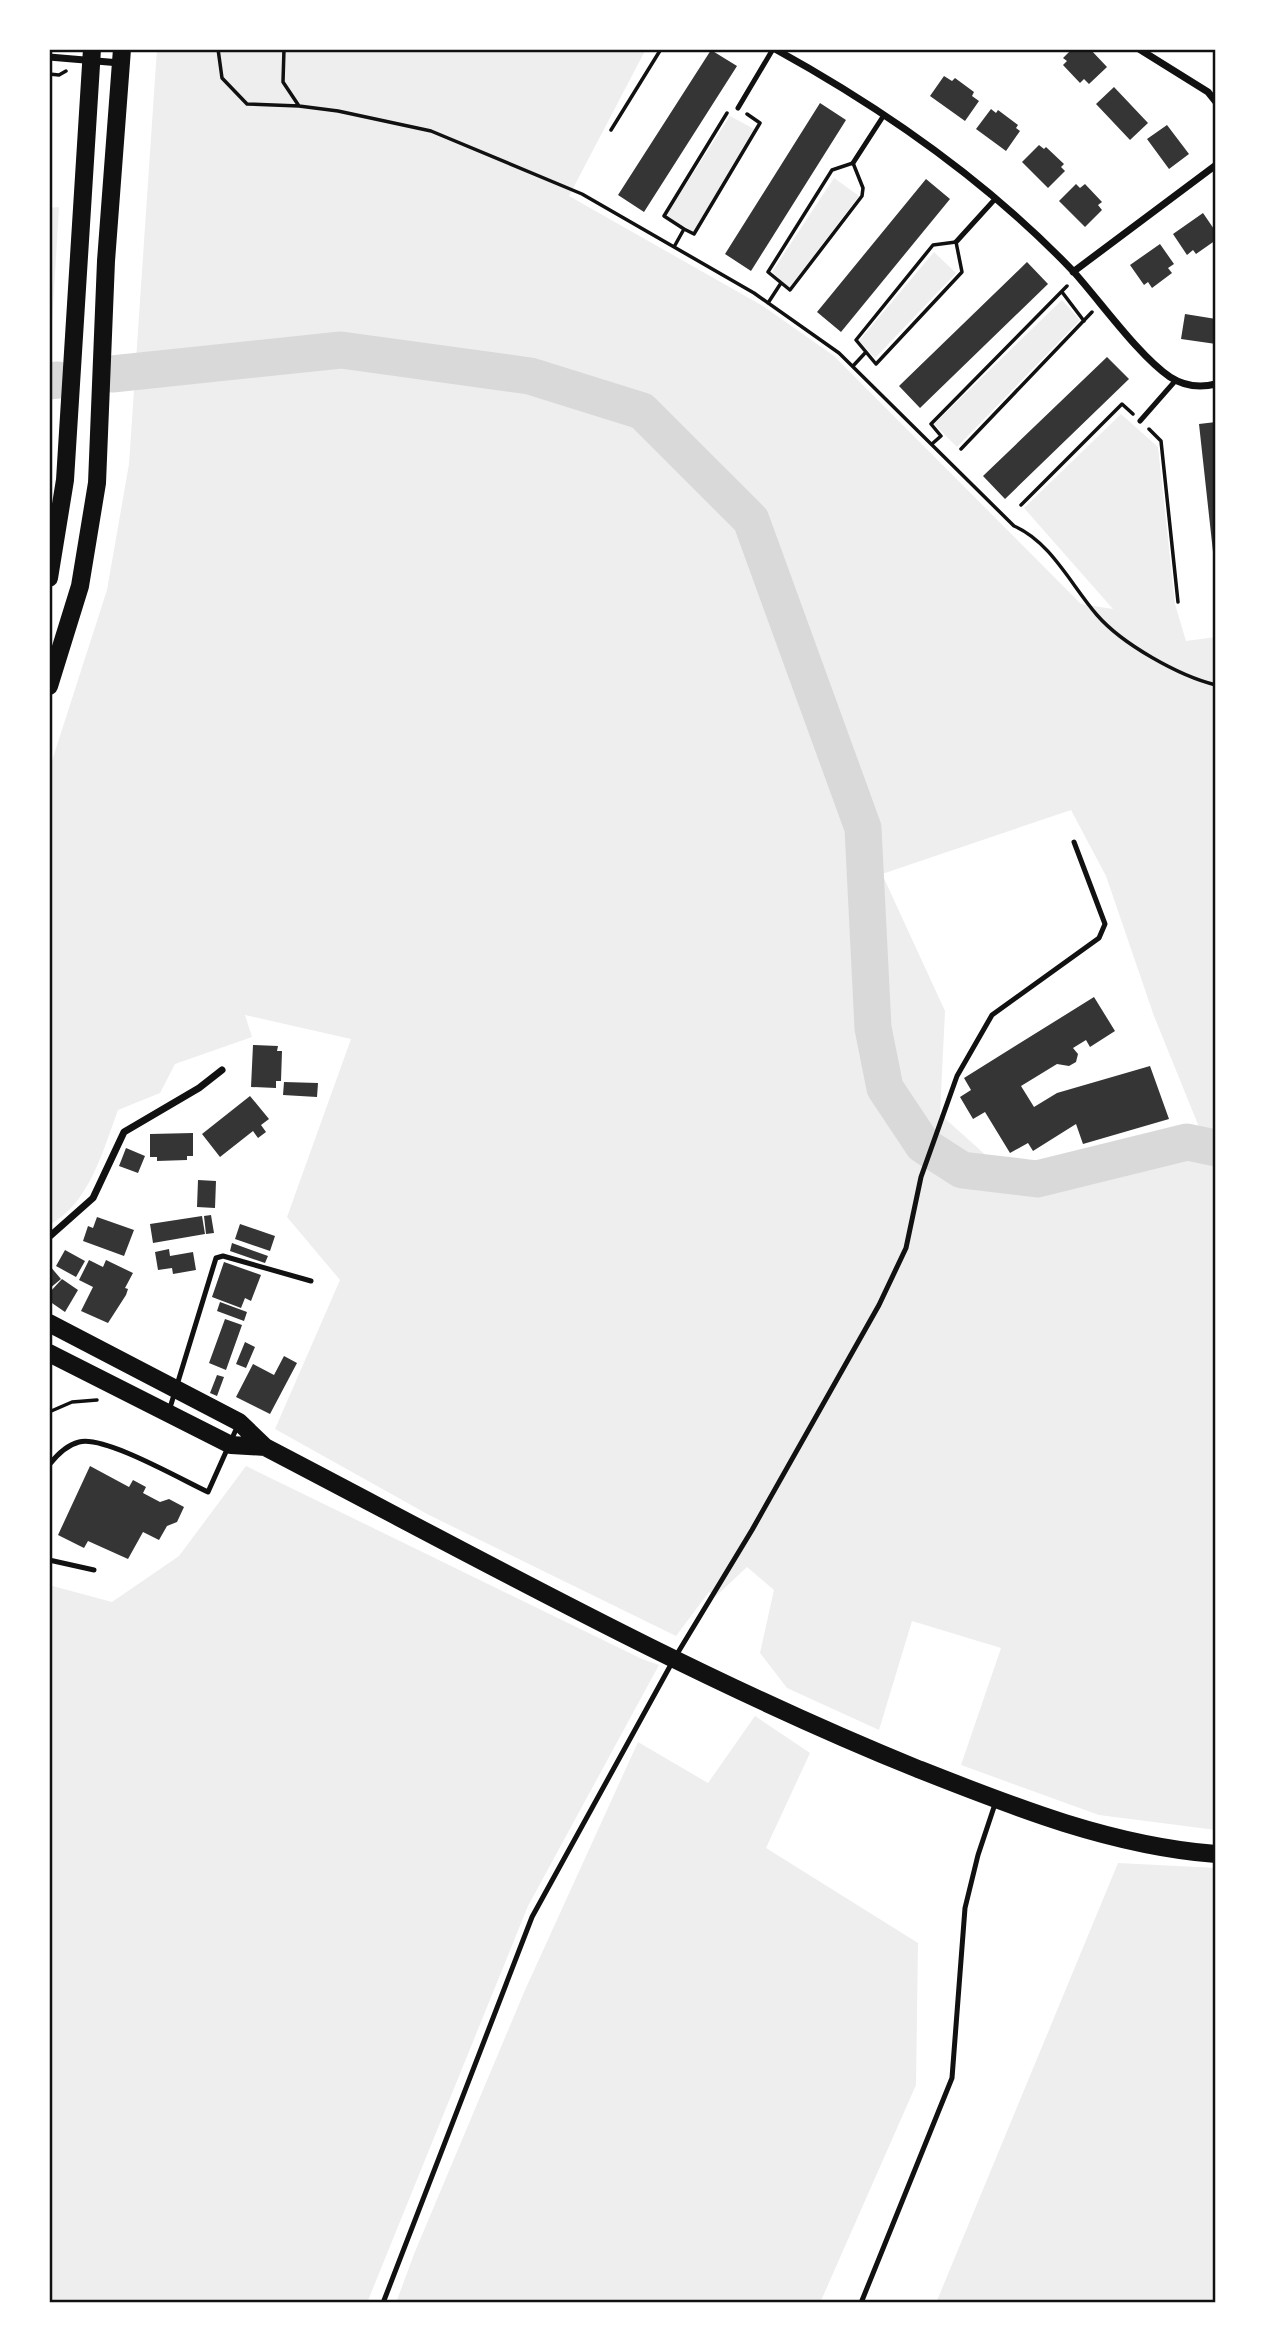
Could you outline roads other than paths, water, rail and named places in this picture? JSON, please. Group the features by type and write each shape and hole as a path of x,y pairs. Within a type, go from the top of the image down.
{"main road":[{"path":"49,578 65,480 92,54"},
{"path":"49,686 80,586 97,483 103,317 121,56"},
{"path":"65,480 97,483"},
{"path":"49,1323 239,1422 265,1447 674,1659 837,1736 996,1800 1107,1836 1176,1851 1216,1854"},
{"path":"49,1353 231,1445 265,1447"}],"street":[{"path":"774,49 884,115 996,198 1075,274 1160,368 1176,380 1197,387 1216,384"},
{"path":"1139,49 1208,92 1216,102"},
{"path":"49,57 92,54 121,56"},
{"path":"1075,274 1216,165"},
{"path":"49,1237 93,1198 124,1132 199,1088 222,1070"}],"lane":[{"path":"738,108 774,49"},
{"path":"853,163 884,115"},
{"path":"956,242 996,198"},
{"path":"1140,421 1176,380"},
{"path":"383,2303 532,1917 674,1659 752,1530 879,1305 906,1248 920,1177 934,1132 957,1076 992,1015 1099,938 1105,924 1074,842"},
{"path":"168,1413 216,1258 223,1256 311,1281"},
{"path":"49,1465 65,1449 79,1442 100,1441 208,1492 239,1422"},
{"path":"49,1560 94,1570"},
{"path":"861,2303 952,2078 965,1908 978,1855 996,1800"}],"waterway":[{"path":"112,374 341,350 530,376 642,411 751,520 863,828 873,1028 885,1088 923,1145 962,1170 1037,1179 1187,1142 1216,1148"},
{"path":"49,381 58,380"}]}
